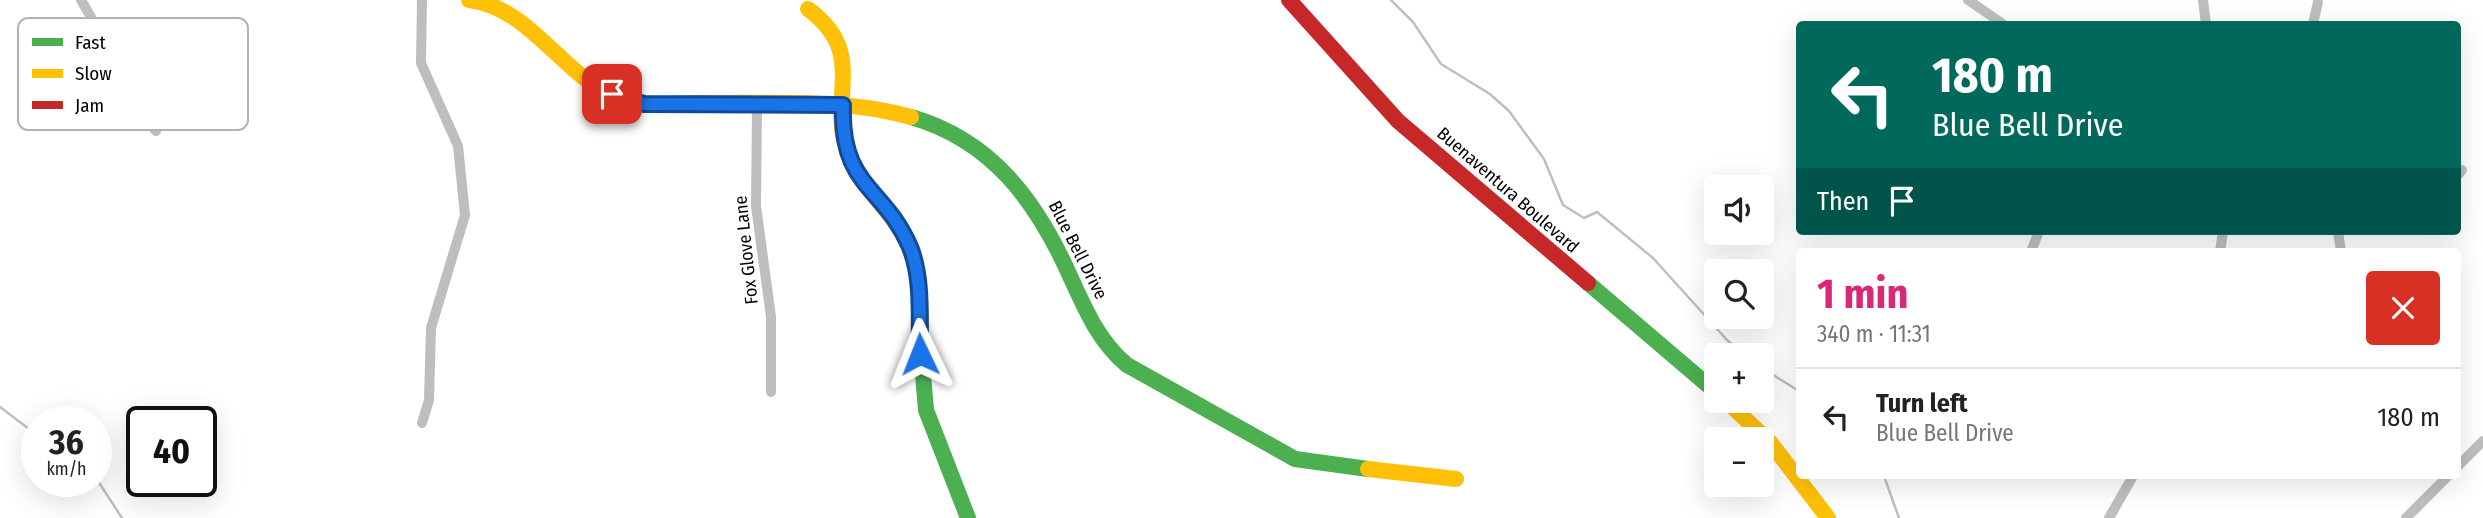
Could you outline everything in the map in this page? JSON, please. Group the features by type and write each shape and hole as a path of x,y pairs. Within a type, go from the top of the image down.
{"street":[{"path":"80,0 91,18"},
{"path":"422,0 421,63 458,146 464,215 431,328 429,400 422,423"},
{"name":"Blue Bell Drive","path":"469,0 510,7 593,83 623,100 644,104 843,105 892,109 920,117 957,134 1002,167 1038,212 1099,334 1117,356 1129,365 1295,459 1456,479"},
{"name":"Buenaventura Boulevard","path":"1289,0 1398,121 1704,382"},
{"path":"1968,0 1999,21"},
{"path":"2203,0 2206,21"},
{"path":"2314,21 2318,2"},
{"path":"808,9 824,18 837,37 841,53 844,143 851,164 899,226 914,260 923,395 931,427 968,518"},
{"name":"Fox Glove Lane","path":"757,105 756,206 771,317 771,392"},
{"path":"1739,413 1770,443 1796,477"},
{"path":"2461,463 2483,441"},
{"path":"1798,479 1828,518"},
{"path":"2109,518 2131,479"},
{"path":"2406,518 2445,479"}],"waterway":[{"path":"1391,0 1413,22 1441,64 1490,94 1509,111 1544,159 1563,205 1584,218 1597,212 1653,258 1731,343"},
{"path":"1774,375 1796,389"},
{"path":"0,407 21,423"},
{"path":"1885,479 1899,518"},
{"path":"108,497 122,518"}],"traffic: fast":[{"path":"911,117 940,127 965,141 1009,177 1043,223 1087,313 1108,346 1127,365 1295,459 1368,469"},
{"path":"1588,283 1704,382"},
{"path":"921,351 926,410 968,518"}],"traffic: slow":[{"path":"469,0 492,6 513,17 587,80 607,93 629,102 652,105 830,104 911,117"},
{"path":"808,9 826,25 837,42 842,58 842,131 851,161 862,180 895,222 911,252 918,284 921,351"},
{"path":"1739,413 1770,442 1796,476"},
{"path":"1368,469 1456,479"},
{"path":"1798,479 1828,518"}],"traffic: jam":[{"path":"1289,0 1398,121 1588,283"}],"route":[{"path":"612,94 629,102 644,104 843,105 844,143 851,164 866,187 899,226 911,250 916,270 920,354"}]}
